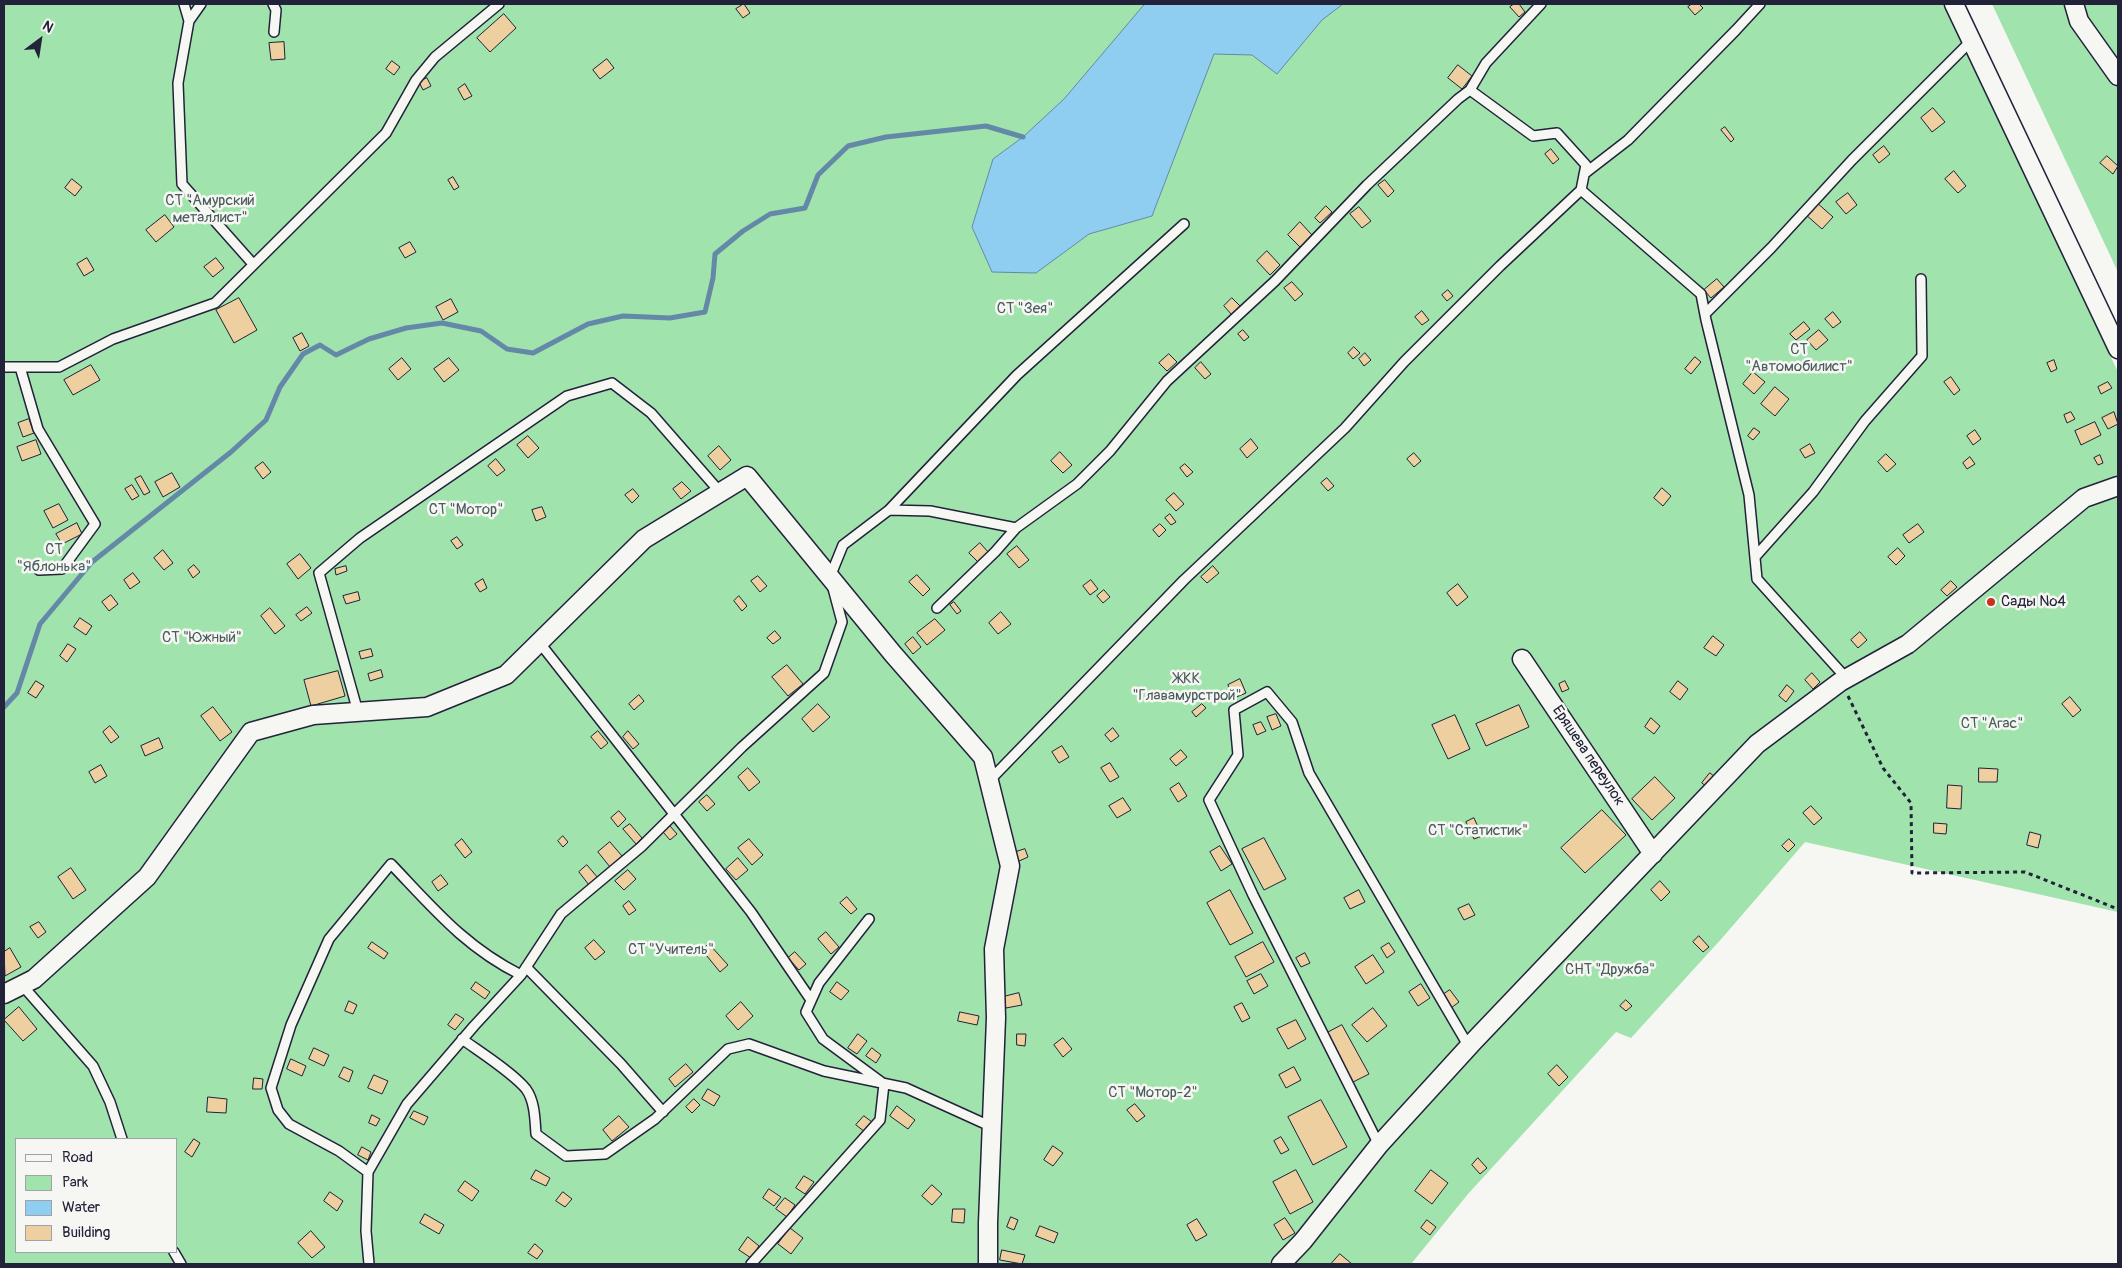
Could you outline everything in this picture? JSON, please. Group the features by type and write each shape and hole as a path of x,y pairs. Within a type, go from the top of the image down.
{"street":[{"path":"1954,4 2118,349"},
{"path":"2074,4 2079,21 2118,76"},
{"path":"4,994 34,979 147,877 251,732 313,715 427,707 506,675 644,539 747,476 893,654 983,757 1010,866 994,949 996,1018 988,1264"},
{"path":"1281,1264 1303,1241 1379,1145 1469,1046 1757,744 1844,680 1908,644 2084,498 2118,486"},
{"name":"Еряшева переулок","path":"1522,659 1653,854"}],"lane":[{"path":"184,4 189,21"},
{"path":"201,4 189,21 178,83 182,184 253,264"},
{"path":"273,4 276,10 274,32"},
{"path":"4,367 58,367 114,339 215,303 386,133 416,80 435,57 499,4"},
{"path":"937,608 995,552 1016,528 1076,484 1110,451 1167,381 1275,281 1367,185 1458,99 1470,90 1486,62 1541,4"},
{"path":"1584,174 1628,140 1760,4"},
{"path":"1705,314 1771,248 1852,160 1972,40"},
{"path":"989,781 1184,580 1345,428 1404,362 1500,266 1581,190 1586,165 1557,133 1533,136 1470,90"},
{"path":"1581,190 1701,294 1749,495 1757,579 1844,680"},
{"path":"369,1264 366,1231 368,1172 407,1104 462,1039 524,971 561,914 641,847 742,747 824,673 842,622 830,577 843,545 889,510 1017,375 1184,224"},
{"path":"1755,557 1813,492 1865,421 1922,356 1921,279"},
{"path":"20,367 38,429 95,524 62,569 39,570"},
{"path":"358,712 319,573 360,538 567,396 612,383 651,413 720,492"},
{"path":"889,510 930,511 1016,528"},
{"path":"539,642 752,912 811,1000"},
{"path":"1379,1145 1253,896 1209,800 1238,755 1234,710 1267,692 1292,722 1309,773 1469,1046"},
{"path":"368,1172 339,1151 289,1124 278,1110 271,1088 291,1025 329,939 392,864 455,931 496,962 524,971 621,1064 663,1112"},
{"path":"869,919 819,983 806,1012 823,1039 884,1084"},
{"path":"22,985 93,1066 110,1102 122,1138"},
{"path":"462,1039 527,1090 534,1112 536,1134 566,1156 605,1154 663,1112 728,1049 749,1044 824,1071 906,1088 992,1127"},
{"path":"752,1264 880,1120 884,1084"},
{"path":"175,1253 181,1264"}],"path":[{"path":"1844,680 1883,768 1911,803 1912,873 2025,872 2118,909"}],"green space":[{"path":"4,4 1944,4 2118,372 2118,912 1805,842 1723,937 1631,1038 1616,1032 1468,1194 1411,1264 4,1264"},
{"path":"1992,4 2118,4 2118,272"}],"water":[{"path":"1145,4 1343,4 1322,20 1277,74 1252,55 1214,54 1152,216 1089,234 1036,273 992,272 972,227 993,159 1023,137 1064,99"}],"building":[{"path":"744,4 750,13 743,18 736,9"},
{"path":"1514,4 1519,4 1525,12 1519,17 1510,7"},
{"path":"1692,4 1699,4 1703,8 1695,15 1688,7"},
{"path":"504,14 516,28 490,52 477,38"},
{"path":"284,42 285,59 271,60 269,43"},
{"path":"607,59 614,68 600,79 593,70"},
{"path":"392,61 400,67 394,75 386,69"},
{"path":"1458,65 1472,76 1462,89 1448,78"},
{"path":"427,78 431,86 423,90 419,82"},
{"path":"465,84 472,96 464,100 458,89"},
{"path":"1933,108 1945,122 1932,132 1921,118"},
{"path":"1725,127 1734,139 1731,142 1721,130"},
{"path":"1884,146 1890,154 1879,163 1873,155"},
{"path":"1551,149 1559,159 1553,164 1545,154"},
{"path":"2107,156 2118,166 2113,174 2100,163"},
{"path":"1954,171 1966,186 1958,193 1945,179"},
{"path":"453,177 459,187 454,190 448,180"},
{"path":"72,179 82,187 75,196 65,188"},
{"path":"1385,180 1394,191 1388,197 1378,185"},
{"path":"1848,193 1857,205 1846,214 1836,202"},
{"path":"1816,202 1833,217 1822,229 1805,214"},
{"path":"1326,206 1332,212 1320,223 1315,218"},
{"path":"1359,207 1371,221 1362,228 1350,214"},
{"path":"165,215 174,227 156,242 146,230"},
{"path":"1300,222 1312,235 1300,247 1288,235"},
{"path":"410,242 416,252 405,258 399,248"},
{"path":"1267,251 1280,265 1270,275 1257,261"},
{"path":"87,258 94,270 84,276 77,264"},
{"path":"216,258 224,268 213,277 204,267"},
{"path":"1717,279 1724,287 1711,298 1704,290"},
{"path":"1292,282 1303,294 1295,301 1284,288"},
{"path":"1448,290 1453,296 1447,301 1442,295"},
{"path":"239,298 257,330 234,343 216,310"},
{"path":"1232,298 1241,307 1232,315 1224,306"},
{"path":"451,299 458,312 443,320 436,307"},
{"path":"1422,311 1429,320 1422,325 1415,317"},
{"path":"1833,312 1841,322 1833,328 1825,319"},
{"path":"1804,322 1810,329 1796,340 1790,334"},
{"path":"1243,330 1249,337 1244,341 1238,334"},
{"path":"1819,330 1828,340 1816,350 1807,340"},
{"path":"302,333 309,346 300,351 293,338"},
{"path":"1354,347 1360,353 1353,359 1348,353"},
{"path":"1365,353 1371,360 1364,366 1359,359"},
{"path":"1169,354 1177,362 1167,371 1159,363"},
{"path":"1695,357 1701,362 1691,374 1685,369"},
{"path":"402,358 411,369 398,380 389,369"},
{"path":"449,358 459,370 444,382 434,369"},
{"path":"2054,360 2057,369 2051,372 2047,363"},
{"path":"1201,362 1211,374 1205,379 1195,368"},
{"path":"91,365 100,380 73,395 64,380"},
{"path":"1753,372 1765,382 1754,394 1743,384"},
{"path":"1951,377 1960,390 1954,395 1944,382"},
{"path":"2108,382 2112,388 2101,394 2098,387"},
{"path":"1775,387 1789,399 1775,416 1761,404"},
{"path":"2071,412 2075,419 2067,423 2064,415"},
{"path":"2114,412 2118,424 2108,429 2102,418"},
{"path":"29,419 34,433 23,437 18,423"},
{"path":"2095,422 2101,435 2081,445 2075,431"},
{"path":"1754,428 1760,432 1753,440 1748,436"},
{"path":"1975,430 1981,439 1973,445 1967,436"},
{"path":"528,436 539,448 528,458 517,445"},
{"path":"1251,439 1258,448 1247,458 1240,449"},
{"path":"36,440 41,454 22,461 17,447"},
{"path":"1810,444 1815,453 1805,458 1800,450"},
{"path":"719,446 731,460 720,470 708,456"},
{"path":"1060,452 1072,465 1063,473 1051,461"},
{"path":"1414,453 1421,461 1414,467 1407,459"},
{"path":"1886,454 1896,464 1887,472 1878,462"},
{"path":"2100,455 2103,463 2098,465 2094,458"},
{"path":"1970,457 1975,464 1967,469 1963,463"},
{"path":"496,459 505,470 497,476 488,466"},
{"path":"263,462 271,472 263,479 255,468"},
{"path":"1185,464 1193,472 1187,477 1180,468"},
{"path":"172,473 180,487 163,497 155,482"},
{"path":"141,476 150,492 144,495 135,479"},
{"path":"1327,478 1334,486 1328,491 1321,483"},
{"path":"682,482 691,491 681,499 673,489"},
{"path":"132,485 139,496 132,500 125,489"},
{"path":"1662,488 1671,496 1663,506 1654,498"},
{"path":"633,489 639,496 632,503 625,495"},
{"path":"1174,493 1184,504 1176,511 1166,500"},
{"path":"59,504 68,520 53,528 44,511"},
{"path":"542,507 546,517 536,521 532,510"},
{"path":"1170,514 1176,522 1171,525 1165,518"},
{"path":"77,523 82,534 62,544 56,534"},
{"path":"1160,524 1166,530 1159,537 1153,530"},
{"path":"1918,524 1924,532 1909,543 1903,535"},
{"path":"457,537 463,545 457,549 451,541"},
{"path":"980,543 989,553 979,563 969,553"},
{"path":"1017,546 1029,560 1019,568 1007,554"},
{"path":"1898,548 1905,556 1896,565 1888,557"},
{"path":"163,550 173,563 164,570 154,558"},
{"path":"300,554 311,568 298,579 287,564"},
{"path":"194,565 200,572 193,578 188,570"},
{"path":"346,566 347,571 336,575 335,569"},
{"path":"1213,566 1219,573 1207,583 1201,577"},
{"path":"133,573 140,582 130,589 124,580"},
{"path":"917,575 930,589 923,596 909,582"},
{"path":"758,576 767,586 760,592 751,581"},
{"path":"483,579 487,588 480,592 475,584"},
{"path":"1091,580 1098,589 1090,595 1083,586"},
{"path":"1951,581 1957,587 1947,596 1941,590"},
{"path":"1458,584 1468,597 1457,606 1447,593"},
{"path":"1104,590 1110,597 1103,603 1097,596"},
{"path":"358,592 360,600 346,604 343,596"},
{"path":"111,595 118,604 109,611 102,602"},
{"path":"739,596 747,606 742,611 734,601"},
{"path":"954,602 961,611 957,614 950,605"},
{"path":"307,607 312,613 301,621 296,615"},
{"path":"270,608 285,626 275,634 261,616"},
{"path":"1001,612 1011,624 998,634 989,623"},
{"path":"80,618 92,626 86,635 74,627"},
{"path":"935,619 945,630 927,645 917,633"},
{"path":"775,631 781,638 773,644 767,638"},
{"path":"1860,632 1867,640 1858,648 1851,640"},
{"path":"1713,636 1724,645 1716,656 1704,648"},
{"path":"913,637 921,647 913,654 905,644"},
{"path":"68,644 76,649 67,662 60,656"},
{"path":"371,649 373,656 361,659 359,652"},
{"path":"787,665 803,684 788,696 772,677"},
{"path":"381,670 383,677 370,681 368,674"},
{"path":"338,671 345,696 311,706 304,680"},
{"path":"1812,673 1820,682 1813,689 1805,680"},
{"path":"1240,679 1246,693 1234,698 1228,685"},
{"path":"36,681 44,686 36,698 28,693"},
{"path":"1565,681 1569,689 1562,692 1559,684"},
{"path":"1678,681 1688,689 1680,700 1670,692"},
{"path":"1787,685 1794,691 1786,702 1779,696"},
{"path":"639,695 644,701 634,710 629,704"},
{"path":"2070,697 2081,710 2073,717 2062,704"},
{"path":"818,704 830,717 813,732 802,719"},
{"path":"1202,704 1206,708 1196,717 1192,712"},
{"path":"1519,705 1529,727 1486,746 1476,724"},
{"path":"213,707 232,732 220,741 201,716"},
{"path":"1276,714 1281,726 1272,730 1267,717"},
{"path":"1455,715 1470,749 1448,759 1432,725"},
{"path":"1651,718 1660,726 1654,734 1645,727"},
{"path":"1261,722 1266,731 1257,735 1253,725"},
{"path":"110,726 119,737 111,743 103,732"},
{"path":"1113,728 1119,736 1111,742 1105,735"},
{"path":"598,731 608,743 601,749 591,737"},
{"path":"628,731 639,744 633,749 623,737"},
{"path":"159,738 163,748 145,756 141,746"},
{"path":"1062,746 1069,757 1059,763 1052,752"},
{"path":"1181,750 1187,757 1176,766 1170,759"},
{"path":"1110,763 1119,777 1110,782 1101,768"},
{"path":"101,765 107,776 95,783 89,772"},
{"path":"748,768 760,782 749,791 738,777"},
{"path":"1979,768 1998,769 1997,782 1979,782"},
{"path":"1710,773 1715,777 1707,787 1702,783"},
{"path":"1655,777 1675,798 1652,820 1632,799"},
{"path":"1179,783 1187,796 1178,802 1170,789"},
{"path":"1948,785 1962,786 1961,809 1947,808"},
{"path":"707,795 715,804 707,811 699,802"},
{"path":"1123,798 1131,810 1117,818 1109,806"},
{"path":"1811,806 1822,818 1814,825 1803,813"},
{"path":"1602,810 1626,835 1585,873 1561,848"},
{"path":"619,811 626,819 618,827 611,818"},
{"path":"1474,818 1482,836 1474,839 1466,822"},
{"path":"1934,823 1947,824 1946,834 1934,833"},
{"path":"630,824 642,838 636,844 623,829"},
{"path":"670,826 677,834 670,840 663,832"},
{"path":"2030,832 2041,835 2038,848 2027,845"},
{"path":"563,836 568,842 563,847 558,841"},
{"path":"1264,838 1286,879 1264,890 1242,849"},
{"path":"462,839 472,852 465,858 455,845"},
{"path":"749,839 763,855 752,865 738,848"},
{"path":"1789,839 1795,845 1788,852 1782,846"},
{"path":"610,842 622,856 610,867 598,852"},
{"path":"1220,846 1232,864 1221,871 1210,852"},
{"path":"1025,849 1028,857 1017,862 1013,853"},
{"path":"738,858 748,870 736,880 726,869"},
{"path":"587,865 598,878 589,885 579,872"},
{"path":"71,868 86,890 73,899 58,877"},
{"path":"628,870 636,879 624,890 615,881"},
{"path":"441,875 448,884 438,891 432,882"},
{"path":"1660,881 1670,892 1661,901 1651,890"},
{"path":"1230,890 1253,933 1230,945 1207,903"},
{"path":"1359,890 1365,902 1350,909 1344,898"},
{"path":"847,897 857,909 851,914 840,903"},
{"path":"629,901 636,910 629,915 623,906"},
{"path":"1469,904 1475,915 1464,920 1458,909"},
{"path":"39,922 46,932 38,938 30,927"},
{"path":"826,932 839,947 831,954 818,939"},
{"path":"1699,936 1709,947 1703,952 1693,942"},
{"path":"594,940 605,952 595,960 585,948"},
{"path":"372,942 388,953 384,959 368,948"},
{"path":"1263,942 1274,962 1246,977 1235,957"},
{"path":"1389,943 1395,952 1387,958 1381,948"},
{"path":"709,944 728,965 720,972 702,950"},
{"path":"10,948 21,967 5,976 4,952"},
{"path":"795,952 806,964 799,970 788,958"},
{"path":"1305,953 1310,963 1301,967 1296,958"},
{"path":"1373,955 1384,972 1366,984 1355,967"},
{"path":"1261,974 1268,986 1254,994 1247,981"},
{"path":"476,982 490,992 485,999 471,989"},
{"path":"837,982 849,991 841,1000 830,992"},
{"path":"1421,984 1430,998 1418,1006 1409,992"},
{"path":"1450,990 1459,1002 1451,1008 1441,996"},
{"path":"1019,993 1022,1005 1006,1008 1003,997"},
{"path":"1626,1000 1632,1006 1626,1011 1620,1006"},
{"path":"349,1001 357,1005 353,1014 345,1011"},
{"path":"741,1002 753,1016 738,1030 726,1016"},
{"path":"1242,1003 1250,1018 1242,1022 1234,1007"},
{"path":"19,1007 37,1029 23,1041 4,1020"},
{"path":"1373,1008 1387,1026 1367,1042 1352,1025"},
{"path":"960,1012 979,1016 977,1025 958,1021"},
{"path":"456,1014 464,1019 455,1030 448,1025"},
{"path":"1296,1020 1306,1039 1288,1049 1277,1029"},
{"path":"1342,1025 1369,1074 1353,1082 1327,1033"},
{"path":"858,1034 867,1041 857,1054 848,1048"},
{"path":"1017,1034 1026,1034 1025,1046 1017,1045"},
{"path":"1063,1038 1072,1049 1063,1057 1054,1045"},
{"path":"314,1048 329,1055 324,1066 309,1059"},
{"path":"872,1048 881,1055 876,1063 866,1056"},
{"path":"291,1059 306,1066 302,1076 287,1069"},
{"path":"686,1064 693,1072 675,1087 669,1079"},
{"path":"1557,1065 1568,1077 1559,1086 1548,1074"},
{"path":"344,1067 353,1071 349,1082 339,1077"},
{"path":"1294,1067 1301,1080 1286,1088 1279,1075"},
{"path":"374,1075 388,1081 382,1094 368,1088"},
{"path":"254,1078 263,1079 262,1089 253,1089"},
{"path":"708,1089 720,1096 714,1106 702,1099"},
{"path":"208,1097 227,1099 226,1113 207,1112"},
{"path":"694,1099 700,1105 692,1113 686,1107"},
{"path":"1321,1100 1347,1147 1313,1165 1288,1117"},
{"path":"1135,1104 1145,1116 1137,1122 1127,1110"},
{"path":"897,1106 915,1120 908,1129 890,1116"},
{"path":"414,1111 428,1117 424,1125 410,1118"},
{"path":"372,1115 380,1119 376,1126 369,1123"},
{"path":"619,1116 629,1127 612,1141 603,1130"},
{"path":"864,1116 872,1122 865,1132 856,1125"},
{"path":"1281,1137 1289,1150 1281,1154 1274,1141"},
{"path":"194,1139 200,1143 192,1157 185,1152"},
{"path":"1053,1146 1063,1153 1053,1166 1044,1160"},
{"path":"362,1147 371,1152 368,1160 358,1155"},
{"path":"1478,1158 1487,1168 1480,1174 1472,1165"},
{"path":"536,1170 550,1178 546,1186 531,1179"},
{"path":"1296,1170 1313,1202 1290,1214 1273,1182"},
{"path":"1431,1170 1448,1183 1432,1204 1415,1191"},
{"path":"804,1176 814,1182 805,1194 796,1188"},
{"path":"465,1181 479,1191 472,1201 458,1191"},
{"path":"932,1185 942,1194 932,1205 922,1196"},
{"path":"769,1189 781,1197 774,1206 763,1198"},
{"path":"330,1192 343,1201 337,1211 324,1201"},
{"path":"563,1192 572,1199 565,1207 556,1201"},
{"path":"785,1198 795,1205 787,1217 776,1209"},
{"path":"953,1209 965,1209 964,1223 952,1222"},
{"path":"425,1214 444,1225 439,1234 420,1223"},
{"path":"1011,1217 1018,1220 1014,1230 1007,1227"},
{"path":"1285,1218 1295,1233 1283,1240 1274,1225"},
{"path":"1197,1219 1207,1235 1196,1241 1187,1225"},
{"path":"1427,1220 1436,1227 1430,1235 1421,1228"},
{"path":"1040,1226 1058,1233 1054,1243 1036,1236"},
{"path":"790,1228 803,1238 791,1254 778,1244"},
{"path":"311,1231 325,1247 312,1258 298,1243"},
{"path":"748,1237 759,1246 751,1258 739,1250"},
{"path":"535,1244 543,1251 537,1259 528,1253"},
{"path":"1002,1250 1025,1255 1022,1264 1000,1260"},
{"path":"1340,1254 1352,1264 1331,1264"}],"waterway":[{"path":"4,707 17,693 40,624 92,562 231,452 266,420 280,387 303,354 320,345 336,355 369,339 406,328 442,323 481,331 507,349 533,353 588,324 623,316 670,318 705,312 713,278 715,254 743,231 770,214 805,208 818,175 848,146 886,137 986,126 1023,137"}],"place":[{"name":"Сады №4","path":"1991,602"}],"park label":[{"name":"СТ \"Амурский металлист\"","path":"210,210"},
{"name":"СТ \"Зея\"","path":"1025,309"},
{"name":"СТ \"Автомобилист\"","path":"1799,358"},
{"name":"СТ \"Мотор\"","path":"466,510"},
{"name":"СТ \"Яблонька\"","path":"54,558"},
{"name":"СТ \"Южный\"","path":"202,638"},
{"name":"ЖКК \"Главамурстрой\"","path":"1187,688"},
{"name":"СТ \"Агас\"","path":"1992,724"},
{"name":"СТ \"Статистик\"","path":"1478,831"},
{"name":"СТ \"Учитель\"","path":"671,950"},
{"name":"СНТ \"Дружба\"","path":"1610,970"},
{"name":"СТ \"Мотор-2\"","path":"1153,1093"}]}
